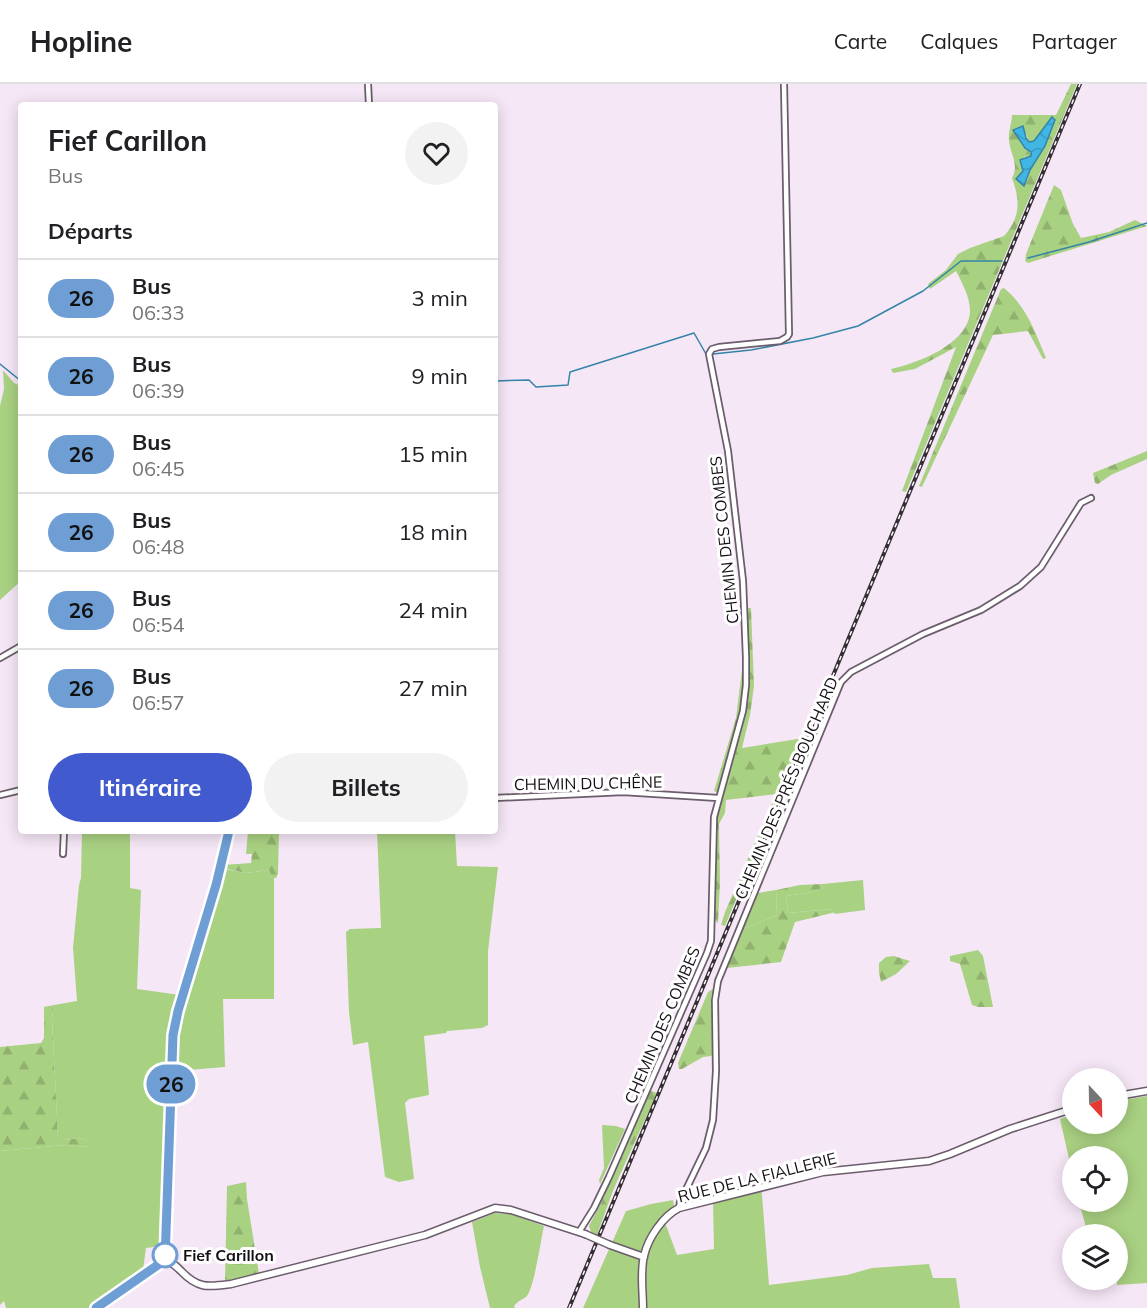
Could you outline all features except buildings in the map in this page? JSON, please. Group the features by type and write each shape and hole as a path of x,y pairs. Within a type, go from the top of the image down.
{"street":[{"path":"368,84 369,102"},
{"name":"CHEMIN DES COMBES","path":"582,1233 609,1177 709,947 712,837 718,798 743,711 746,685 746,639 743,581 728,451 709,354 723,346 780,341 789,334 784,84"},
{"name":"CHEMIN DES PRÉS BOUCHARD","path":"679,1208 701,1160 710,1132 716,1087 715,1000 718,981 841,682 851,672 923,634 981,610 1020,586 1041,567 1081,503 1091,498"},
{"path":"0,658 18,648"},
{"path":"0,795 18,791"},
{"name":"CHEMIN DU CHÊNE","path":"498,798 623,792 718,798"},
{"path":"63,854 64,834"},
{"path":"165,1260 173,1035 228,834"},
{"path":"1128,1094 1147,1091"},
{"name":"RUE DE LA FIALLERIE","path":"644,1257 664,1219 679,1208 823,1172 929,1161 1010,1129 1062,1112"},
{"path":"165,1260 171,1262 190,1281 199,1285 231,1284 425,1235 495,1208 512,1210 582,1233 644,1257 643,1308"},
{"path":"96,1308 165,1260"}],"green space":[{"path":"1071,84 1077,84 906,492 902,491 956,347 915,369 893,373 891,369 928,357 952,342 961,333 967,323 970,306 956,271 930,289 928,284 946,270 958,254 1004,236 1014,222 1017,194 1012,178 1015,163 1009,144 1012,115 1056,115","holes":["1052,118 1027,181 1017,179 1023,171 1024,157 1032,156 1013,130 1026,134 1029,142 1034,141"]},
{"path":"1054,185 1061,190 1073,224 1081,238 1109,232 1135,220 1147,226 1028,263 1025,261 1026,254"},
{"path":"1004,288 1019,303 1034,329 1046,358 1043,359 1028,331 993,335 922,487 919,486 1001,289"},
{"path":"3,370 18,385 18,584 0,600 0,406 4,389"},
{"path":"1147,451 1147,459 1111,475 1098,484 1095,483 1093,473"},
{"path":"747,608 751,608 754,686 742,748 803,738 725,926 721,925 725,912 776,794 726,800 725,813 719,824 718,923 714,920 715,822 722,794 714,791 736,718 742,670 748,669"},
{"path":"82,834 130,834 130,888 141,890 137,989 180,995 171,1042 161,1246 146,1248 143,1270 89,1308 6,1308 4,1301 0,1305 0,1151 65,1145 88,1147 90,1141 78,1138 58,1139 52,1018 54,1005 77,1001 73,948 81,878"},
{"path":"248,834 279,834 276,878 272,878 269,870 245,873 223,868 223,865 251,863 252,854 246,854"},
{"path":"377,834 455,834 457,866 498,867 488,951 488,1025 482,1028 447,1031 424,1036 429,1095 409,1099 405,1103 414,1179 399,1182 385,1177 368,1042 353,1045 349,1012 346,932 350,929 381,928"},
{"path":"225,869 245,873 269,870 274,878 274,999 223,999 225,1067 177,1071 178,1028 204,949"},
{"path":"863,880 865,910 835,914 832,909 788,913 786,896 813,892 822,888 823,884"},
{"path":"823,884 822,888 813,892 786,896 788,913 832,909 836,912 795,922 781,962 727,968 743,929 777,915 776,890 800,885"},
{"path":"776,890 777,915 743,929 758,893"},
{"path":"978,950 983,956 993,1007 972,1005 960,964 950,961 950,956"},
{"path":"894,956 910,961 896,974 881,982 879,963 886,957"},
{"path":"713,989 711,998 714,1054 679,1069 678,1063 708,992"},
{"path":"54,1005 52,1018 58,1138 65,1140 78,1138 90,1141 93,1145 88,1147 65,1145 0,1151 0,1047 41,1043 44,1038 44,1007"},
{"path":"649,1090 657,1093 614,1188 597,1235 591,1232 589,1226"},
{"path":"1147,1096 1147,1283 1128,1284 1128,1224 1085,1224 1082,1212 1128,1212 1128,1146 1066,1146 1063,1134 1128,1134 1128,1099"},
{"path":"602,1125 625,1129 600,1184 599,1180 604,1168"},
{"path":"246,1182 259,1274 225,1281 227,1186"},
{"path":"761,1182 769,1285 847,1275 872,1268 929,1264 933,1278 956,1278 960,1308 583,1308 626,1211 673,1200 674,1206 663,1217 677,1255 714,1249 713,1202 752,1192 750,1186"},
{"path":"495,1213 512,1214 544,1226 532,1285 526,1297 514,1306 515,1308 490,1308 480,1267 472,1222"}],"water":[{"path":"1052,117 1055,120 1045,146 1030,170 1024,186 1016,179 1023,171 1020,160 1031,156 1031,152 1025,148 1013,130 1023,126 1026,138 1029,142 1034,141"}],"waterway":[{"path":"1028,258 1089,242 1147,223"},
{"path":"713,354 751,350 813,338 858,326 923,291 961,261 1002,261"},
{"path":"498,381 529,380 536,387 568,385 570,372 694,333 706,354"},
{"path":"0,364 18,379"}],"railway":[{"path":"569,1308 1080,84"}],"bus line":[{"name":"26","path":"96,1308 165,1260 174,1026 216,885 228,834"}],"place":[{"name":"Fief Carillon","path":"165,1255"}]}
